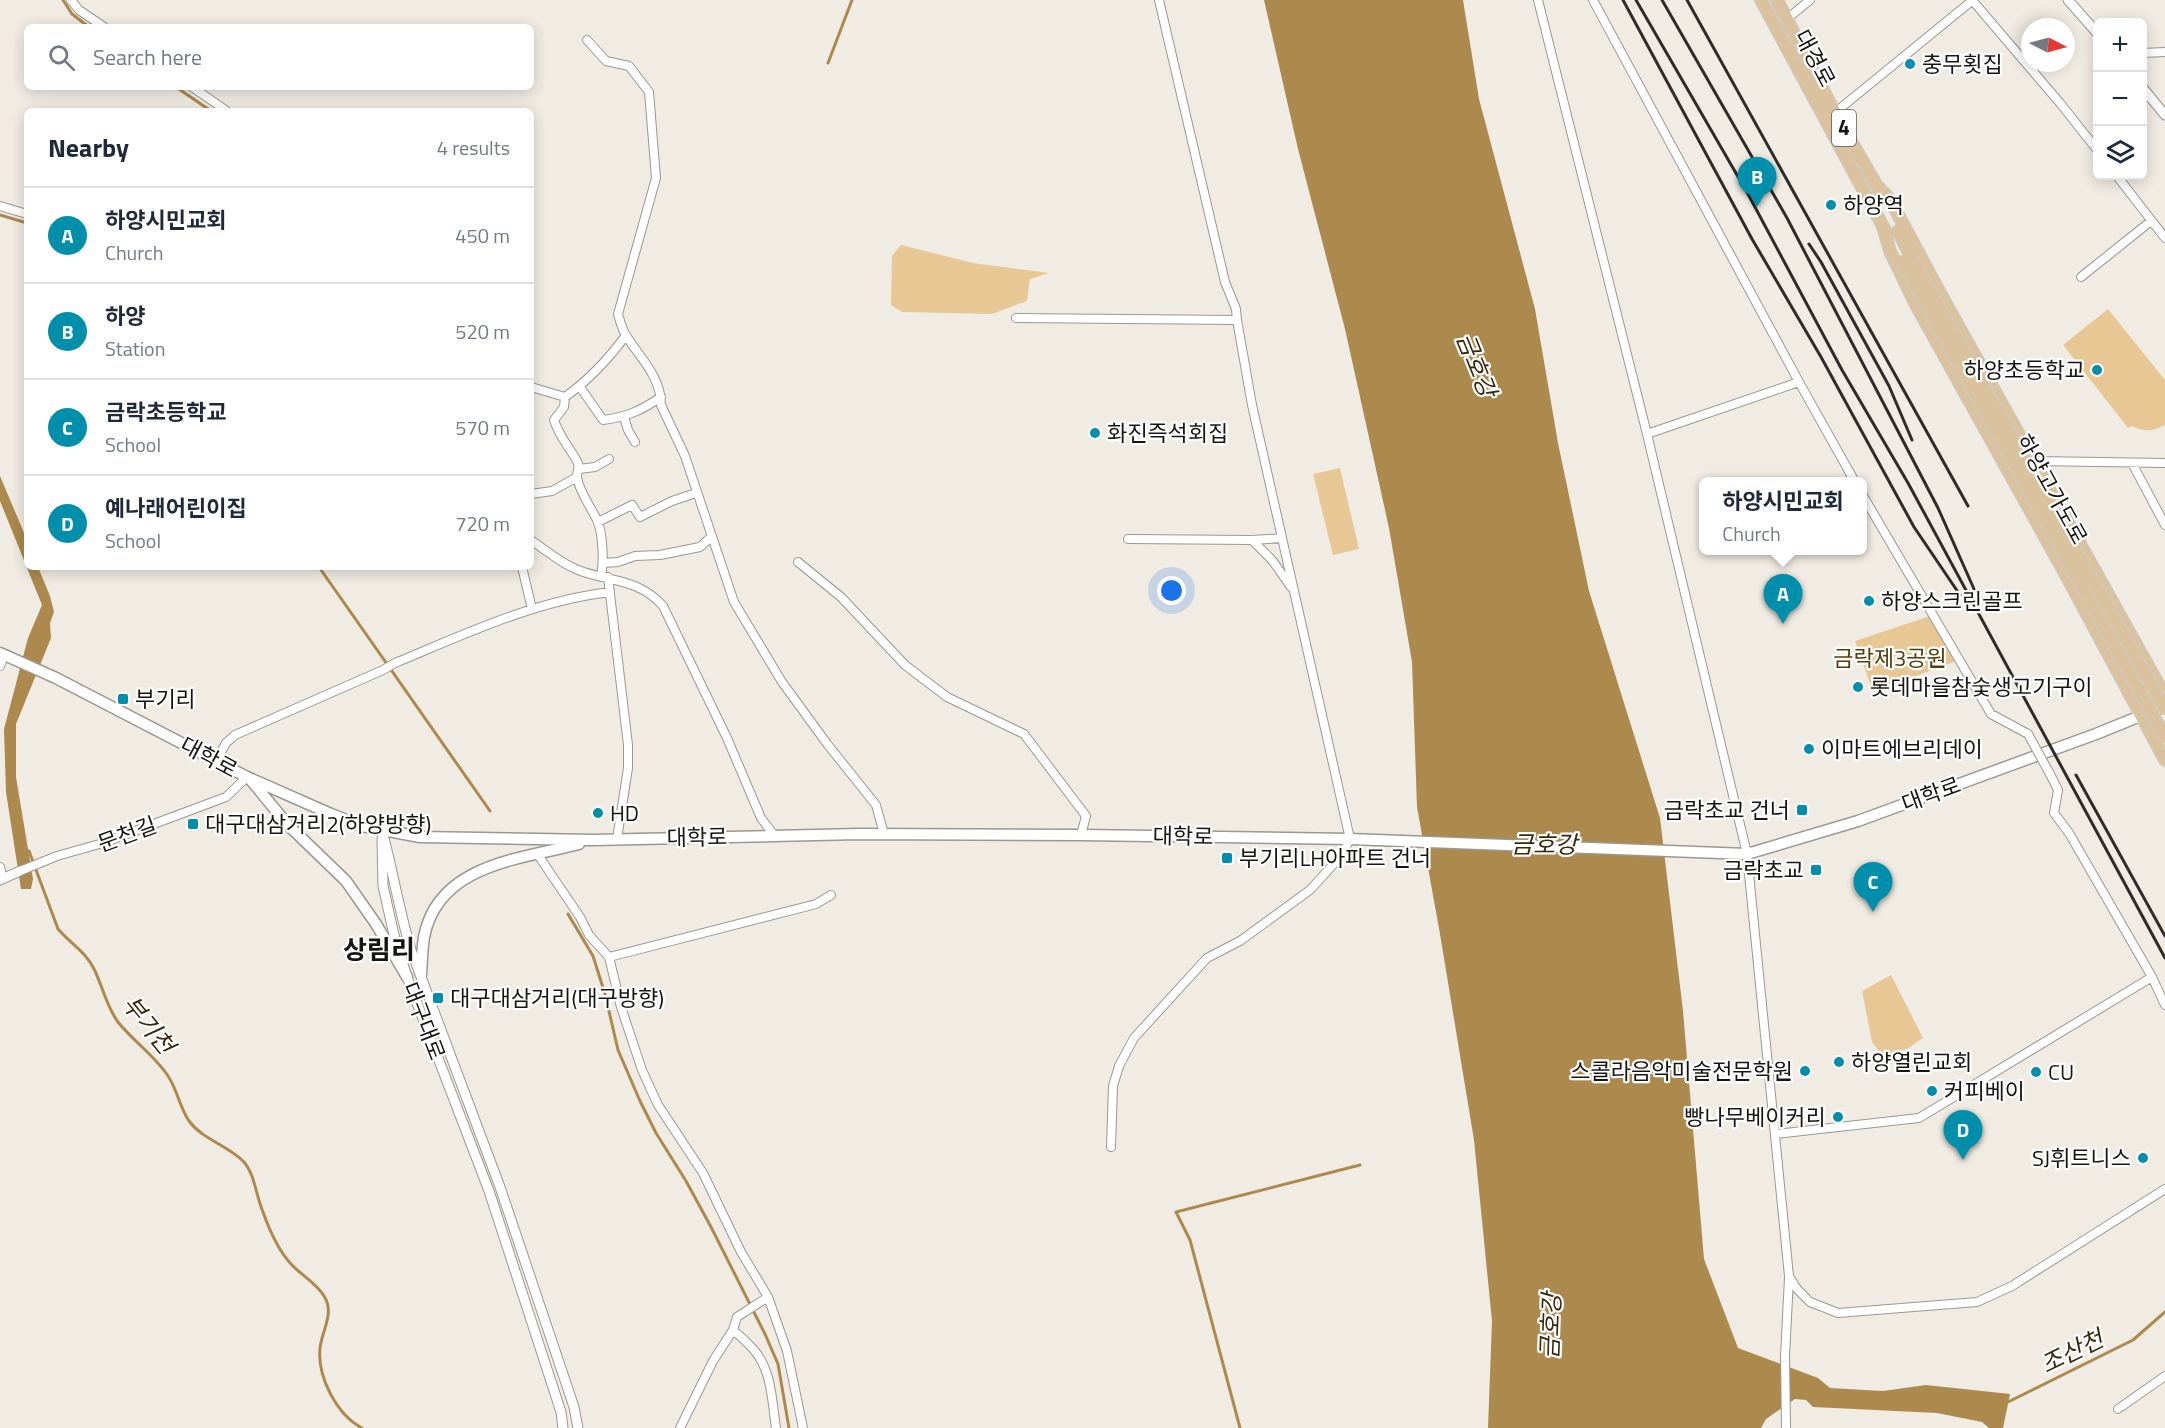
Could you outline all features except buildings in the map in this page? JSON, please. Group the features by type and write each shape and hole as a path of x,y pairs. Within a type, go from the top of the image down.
{"main road":[{"name":"대경로","path":"1761,0 1830,116 1878,187 1906,259"},
{"name":"대경로","path":"1777,0 1883,227 1906,259"},
{"path":"1878,187 1894,207 2165,696"},
{"path":"1883,227 1890,251 1915,303 2165,760"},
{"name":"하양고가도로","path":"1906,259 2165,707"},
{"name":"하양고가도로","path":"1906,259 2165,737"},
{"name":"대학로","path":"4,659 52,676 247,777 330,814 362,826 420,837 593,840 884,834 1081,835 1350,839 1747,854 1858,821 2165,707"},
{"path":"247,777 287,824 346,881 376,924 407,977"},
{"path":"421,974 424,937 430,919 444,897 460,882 489,866 509,859 538,855 593,840"}],"street":[{"path":"71,0 79,10 100,24"},
{"path":"1111,1148 1113,1086 1119,1066 1134,1038 1207,958 1240,941 1310,890 1341,856 1350,839 1252,405 1236,309 1225,282 1159,0"},
{"path":"1538,0 1647,434 1747,854 1789,1276 1785,1356 1786,1428"},
{"path":"1593,0 1799,382 1853,477"},
{"path":"1787,19 1810,0"},
{"path":"1830,116 1972,0 2054,96 2093,146"},
{"path":"2068,0 2093,29"},
{"path":"587,40 606,61 629,66 649,92 656,178 618,314 626,335 650,367 661,397 661,405 685,456 734,602 782,682 876,805 884,834"},
{"path":"2147,53 2165,52"},
{"path":"196,90 223,108"},
{"path":"2147,93 2165,115"},
{"path":"2119,180 2165,238"},
{"path":"0,206 24,213"},
{"path":"2081,277 2151,221"},
{"path":"1016,318 1238,320"},
{"path":"565,397 580,387 607,361 626,335"},
{"path":"1647,434 1799,382"},
{"path":"580,387 603,420 624,417 643,410 661,397"},
{"path":"534,388 565,397"},
{"path":"565,397 564,407 554,420 561,437 578,463 578,473 590,509 598,522 604,576 610,592 628,745 628,768 617,839"},
{"path":"624,417 635,442"},
{"path":"534,493 552,490 578,473 609,459"},
{"path":"2035,461 2165,463"},
{"path":"2132,463 2165,525"},
{"path":"598,522 632,505 640,517 672,501 696,493"},
{"path":"1867,501 1991,714 2028,734 2058,790 2054,813 2069,833 2152,977 2165,1005"},
{"path":"603,563 700,547 711,537"},
{"path":"1128,539 1252,540 1282,538"},
{"path":"1252,540 1272,560 1294,592"},
{"path":"534,542 561,563 581,572 630,583 655,597 663,606 727,738 761,818 774,836"},
{"path":"798,562 841,597 905,665 947,697 1024,735 1086,816 1081,835"},
{"path":"523,570 532,609"},
{"path":"216,760 226,743 236,735 389,666 532,609 566,598 610,592"},
{"name":"문천길","path":"1,880 57,856 103,843 226,797 247,777"},
{"name":"대구대로","path":"382,831 411,950 500,1187 574,1407 578,1428"},
{"name":"대구대로","path":"382,831 382,868 386,905 407,977 489,1191 561,1412 562,1428"},
{"path":"538,855 580,917 589,935 609,957 621,1007 642,1070 658,1105 703,1173 741,1251 768,1297 787,1351 803,1428"},
{"path":"0,867 1,880"},
{"path":"609,957 816,904 831,895"},
{"path":"1775,1134 1920,1118 2152,977"},
{"path":"1789,1276 1797,1289 1810,1302 1838,1313 1977,1302 2012,1286 2165,1189"},
{"path":"680,1428 713,1361 733,1330 737,1317 768,1297"},
{"path":"733,1330 754,1349 763,1364 770,1381 777,1428"},
{"path":"2118,1409 2165,1376"}],"green space":[{"path":"901,245 973,263 1049,273 1030,279 1027,301 992,314 902,312 891,305 892,256"},
{"path":"2108,309 2165,380 2165,425 2161,427 2152,430 2132,426 2128,428 2063,345"},
{"path":"1340,468 1359,549 1333,555 1313,474"},
{"name":"금락제3공원","path":"1933,615 1959,660 1873,692 1855,641"},
{"path":"1891,975 1923,1038 1907,1049 1882,1055 1872,1042 1862,991"}],"water":[{"name":"금호강","path":"1264,0 1463,0 1479,99 1535,309 1558,443 1589,591 1660,818 1683,1011 1704,1259 1738,1348 1818,1378 1830,1388 1883,1391 1926,1385 2010,1394 2003,1428 1989,1428 1982,1422 1937,1413 1813,1407 1806,1400 1795,1399 1766,1419 1761,1428 1488,1428 1492,1321 1474,1140 1417,807 1412,662 1389,528 1345,329 1298,149"},
{"path":"0,476 24,533 24,560 0,501"},
{"path":"28,570 39,570 54,612 50,623 51,638 16,724 16,777 33,879 31,889 21,889 6,792 4,729 28,638 42,605"}],"waterway":[{"path":"63,0 72,14 85,24"},
{"path":"828,63 852,0"},
{"path":"180,90 207,108"},
{"path":"0,215 24,222"},
{"path":"321,570 490,811"},
{"name":"부기천","path":"29,851 58,929 91,963 114,1016 163,1069 171,1081 186,1116 195,1128 238,1156 248,1167 265,1219 278,1246 291,1264 324,1296 328,1315 321,1341 320,1359 325,1383 344,1414 362,1428"},
{"path":"568,914 593,956 605,994 618,1050 640,1101 711,1227 778,1364 789,1428"},
{"path":"1240,1428 1190,1240 1176,1212 1360,1165"},
{"name":"조산천","path":"2006,1403 2133,1340 2165,1312"}],"railway":[{"path":"1623,0 1752,239 1821,357 1914,527 1960,595"},
{"path":"1636,0 1748,194 1842,370 1908,483 2165,958"},
{"path":"1662,0 1787,218 1938,508 1974,589"},
{"path":"1687,0 1968,506"},
{"path":"1809,244 1889,386 1912,440"},
{"path":"2076,775 2165,936"}],"place":[{"name":"충무횟집","path":"1910,64"},
{"name":"하양역","path":"1831,205"},
{"name":"하양","path":"1757,207"},
{"name":"하양초등학교","path":"2097,370"},
{"name":"화진즉석회집","path":"1095,433"},
{"name":"하양스크린골프","path":"1869,601"},
{"name":"하양시민교회","path":"1783,624"},
{"name":"롯데마을참숯생고기구이","path":"1858,687"},
{"name":"부기리","path":"123,699"},
{"name":"이마트에브리데이","path":"1809,749"},
{"name":"금락초교 건너","path":"1802,810"},
{"name":"HD","path":"598,813"},
{"name":"대구대삼거리2(하양방향)","path":"193,824"},
{"name":"부기리LH아파트 건너","path":"1227,858"},
{"name":"금락초교","path":"1816,870"},
{"name":"금락초등학교","path":"1873,912"},
{"name":"대구대삼거리(대구방향)","path":"438,998"},
{"name":"하양열린교회","path":"1839,1062"},
{"name":"스콜라음악미술전문학원","path":"1805,1071"},
{"name":"CU","path":"2036,1072"},
{"name":"커피베이","path":"1932,1091"},
{"name":"빵나무베이커리","path":"1838,1117"},
{"name":"SJ휘트니스","path":"2143,1158"},
{"name":"예나래어린이집","path":"1963,1160"}],"district":[{"name":"상림리","path":"379,950"}]}
